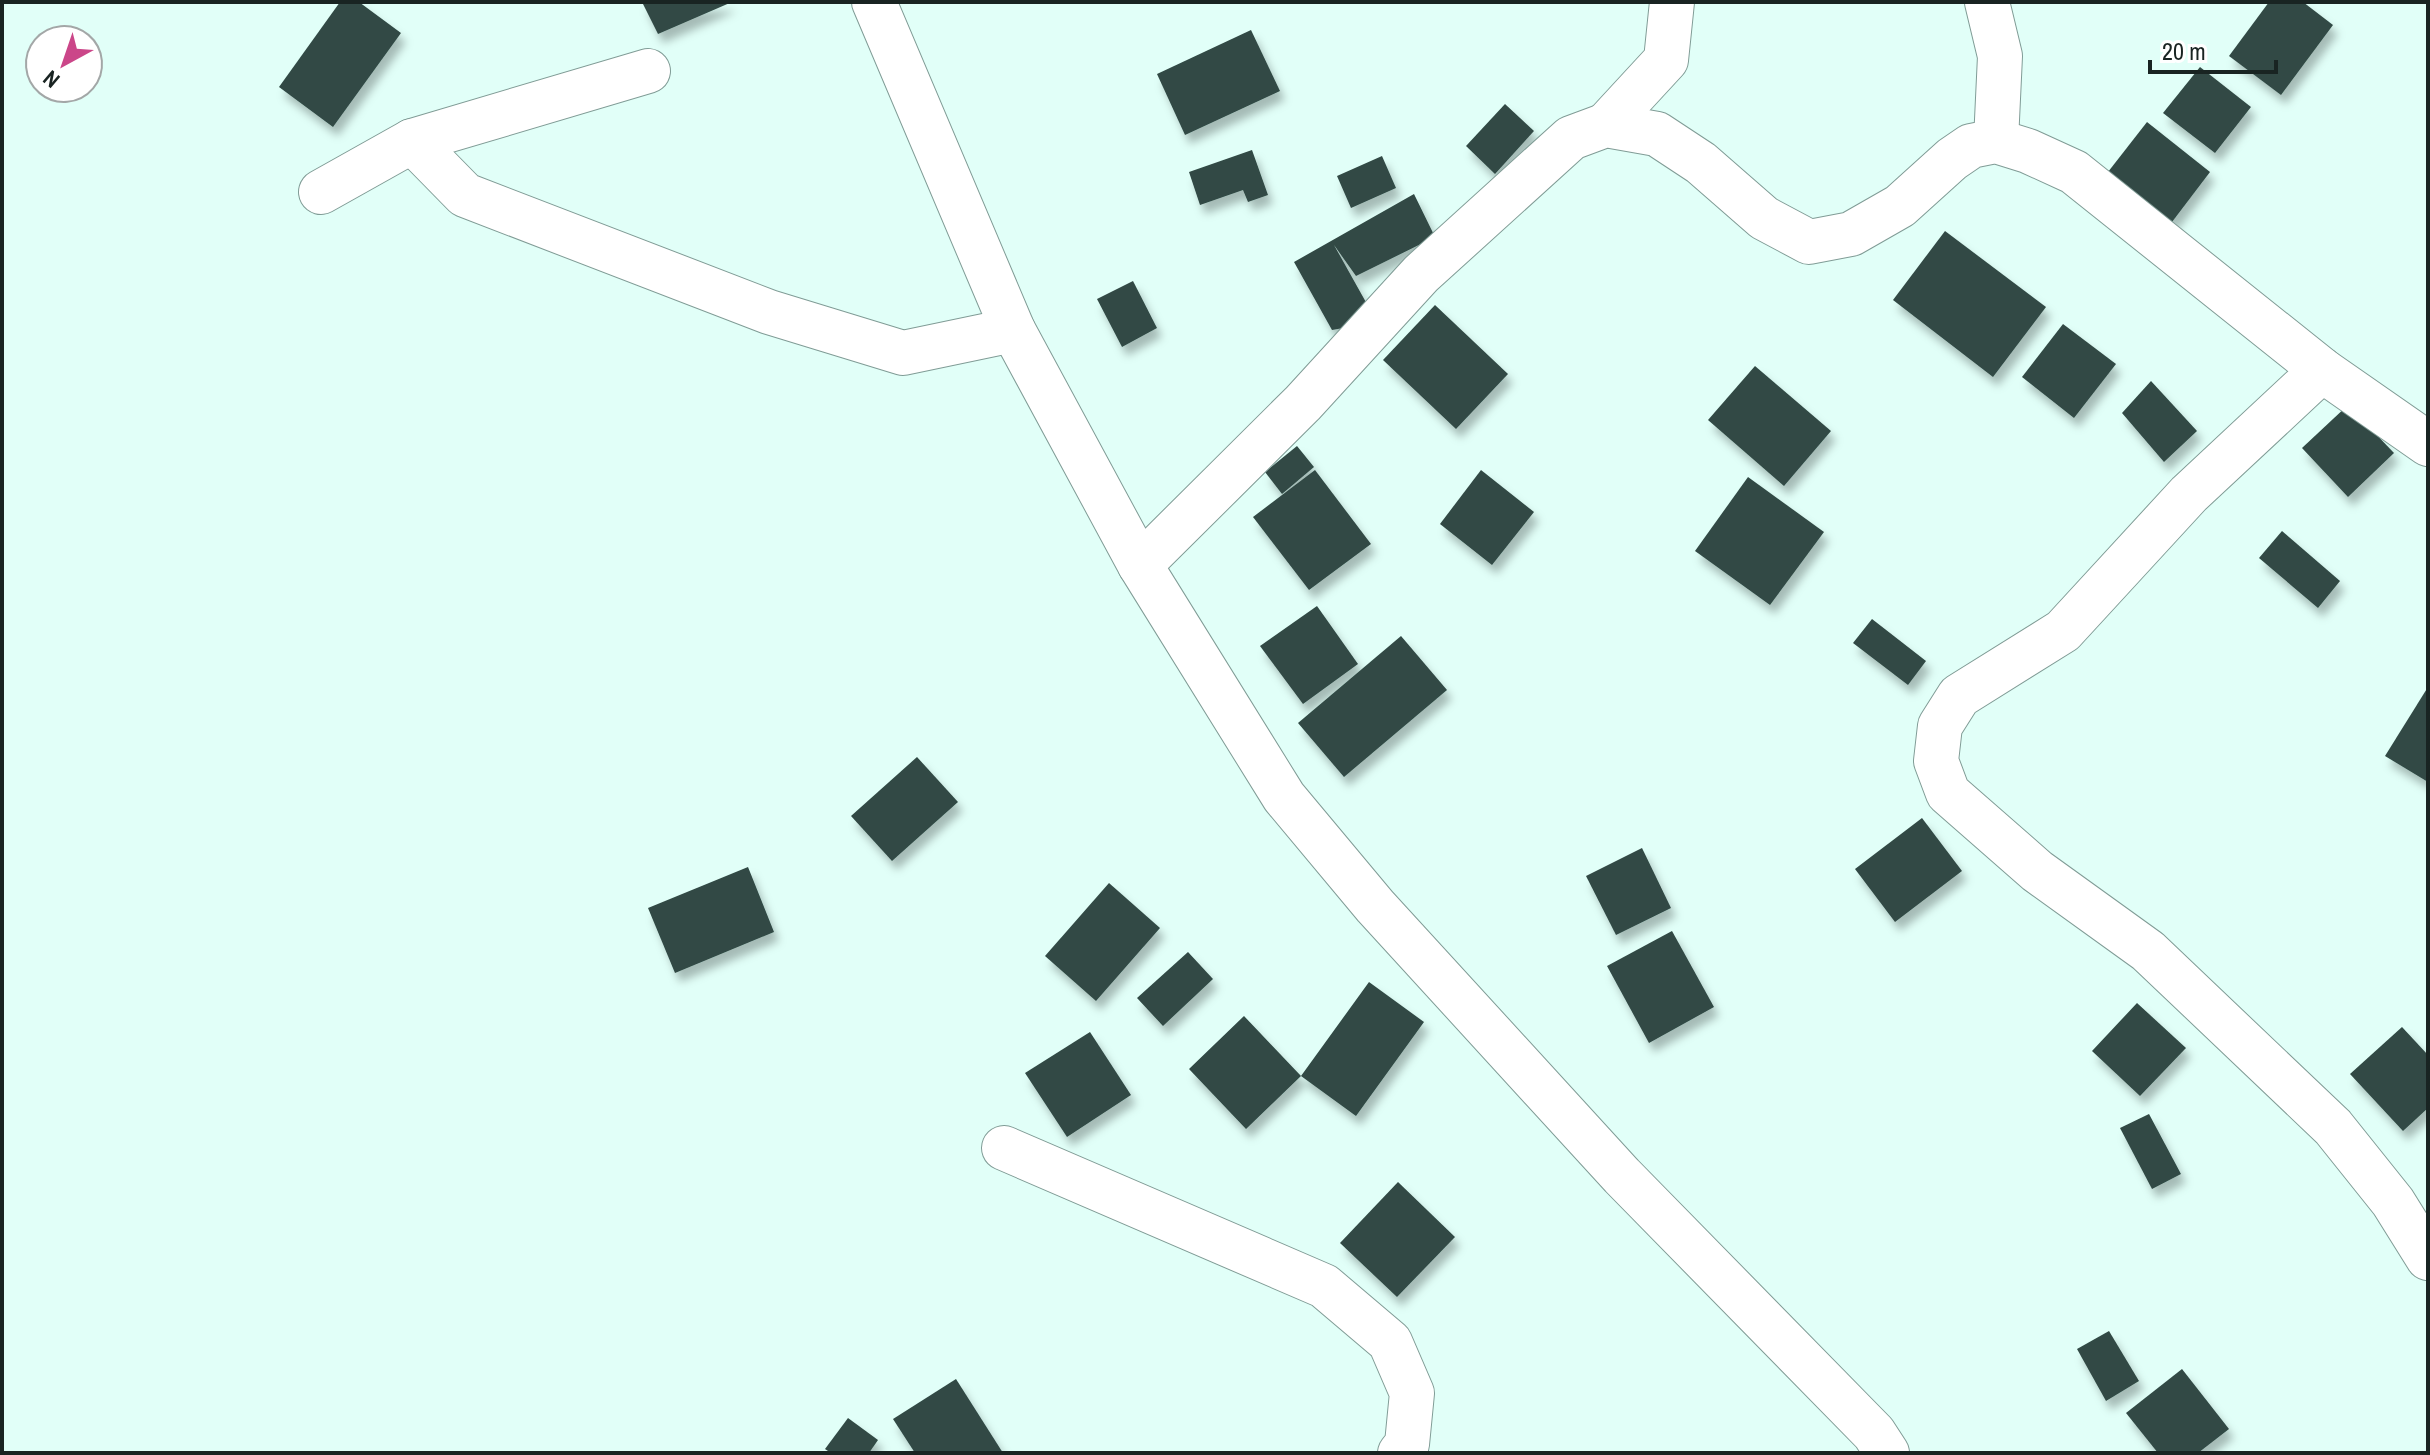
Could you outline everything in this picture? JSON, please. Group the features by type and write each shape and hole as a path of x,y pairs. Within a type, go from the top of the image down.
{"street":[{"path":"874,2 1013,330 1140,565 1284,797 1375,906 1622,1176 1874,1433 1887,1453"},
{"path":"1140,565 1303,403 1421,274 1571,138 1606,125 1666,60 1672,2"},
{"path":"1987,2 2000,56 1996,141"},
{"path":"321,192 412,141 648,71"},
{"path":"1606,125 1657,134 1701,163 1764,218 1809,242 1851,234 1900,206 1971,146 1996,141 2028,151 2074,172 2322,370 2428,444"},
{"path":"412,141 465,195 769,312 903,353 1013,330"},
{"path":"2322,370 2189,494 2063,631 1959,696 1940,726 1936,761 1948,793 2037,871 2148,951 2333,1127 2393,1202 2428,1258"},
{"path":"1004,1148 1324,1286 1390,1342 1412,1393 1407,1444 1400,1453"}],"building":[{"path":"340,2 359,2 401,33 333,127 279,87"},
{"path":"642,2 732,2 658,34"},
{"path":"2269,2 2303,2 2333,25 2281,95 2229,56"},
{"path":"1251,30 1280,91 1185,135 1157,74"},
{"path":"2200,67 2251,107 2215,153 2163,113"},
{"path":"1505,104 1534,131 1495,174 1466,146"},
{"path":"2147,122 2210,172 2172,222 2108,172"},
{"path":"1252,150 1268,195 1248,202 1243,190 1200,205 1189,172"},
{"path":"1382,156 1396,188 1351,208 1337,176"},
{"path":"1414,194 1435,237 1356,276 1334,245 1377,322 1332,330 1294,262"},
{"path":"1945,231 2046,307 1993,377 1893,300"},
{"path":"1133,281 1157,328 1122,347 1097,299"},
{"path":"1435,305 1508,374 1456,429 1383,360"},
{"path":"2063,324 2116,364 2074,418 2022,377"},
{"path":"1755,366 1831,431 1784,486 1708,420"},
{"path":"2151,381 2197,431 2164,462 2122,413"},
{"path":"2348,405 2394,453 2348,497 2302,448"},
{"path":"1297,446 1314,467 1282,494 1265,472"},
{"path":"1315,470 1371,544 1309,590 1253,517"},
{"path":"1481,470 1534,512 1492,565 1440,524"},
{"path":"1748,477 1824,532 1770,605 1695,551"},
{"path":"2282,531 2340,581 2318,608 2259,558"},
{"path":"1317,606 1358,664 1303,704 1260,646"},
{"path":"1872,619 1926,661 1908,685 1853,643"},
{"path":"1401,636 1447,690 1344,777 1298,723"},
{"path":"2428,687 2428,782 2385,756"},
{"path":"917,757 958,802 892,861 851,816"},
{"path":"1922,818 1962,871 1895,922 1855,869"},
{"path":"1642,848 1671,908 1616,935 1586,876"},
{"path":"748,867 774,932 675,973 648,908"},
{"path":"1109,883 1160,928 1096,1001 1045,956"},
{"path":"1672,931 1714,1007 1649,1043 1607,966"},
{"path":"1188,952 1213,979 1163,1026 1137,998"},
{"path":"1369,982 1424,1022 1356,1116 1301,1076"},
{"path":"2137,1003 2186,1048 2140,1096 2092,1051"},
{"path":"1244,1016 1301,1076 1246,1129 1189,1069"},
{"path":"2402,1027 2428,1055 2428,1108 2403,1131 2350,1074"},
{"path":"1090,1032 1131,1095 1067,1137 1025,1073"},
{"path":"2149,1114 2181,1174 2152,1189 2120,1128"},
{"path":"1398,1182 1455,1237 1397,1297 1340,1243"},
{"path":"2109,1331 2139,1381 2106,1401 2077,1349"},
{"path":"2182,1369 2229,1429 2198,1453 2158,1453 2126,1413"},
{"path":"956,1379 1003,1453 915,1453 893,1419"},
{"path":"848,1418 878,1440 869,1453 831,1453 825,1449"}]}
